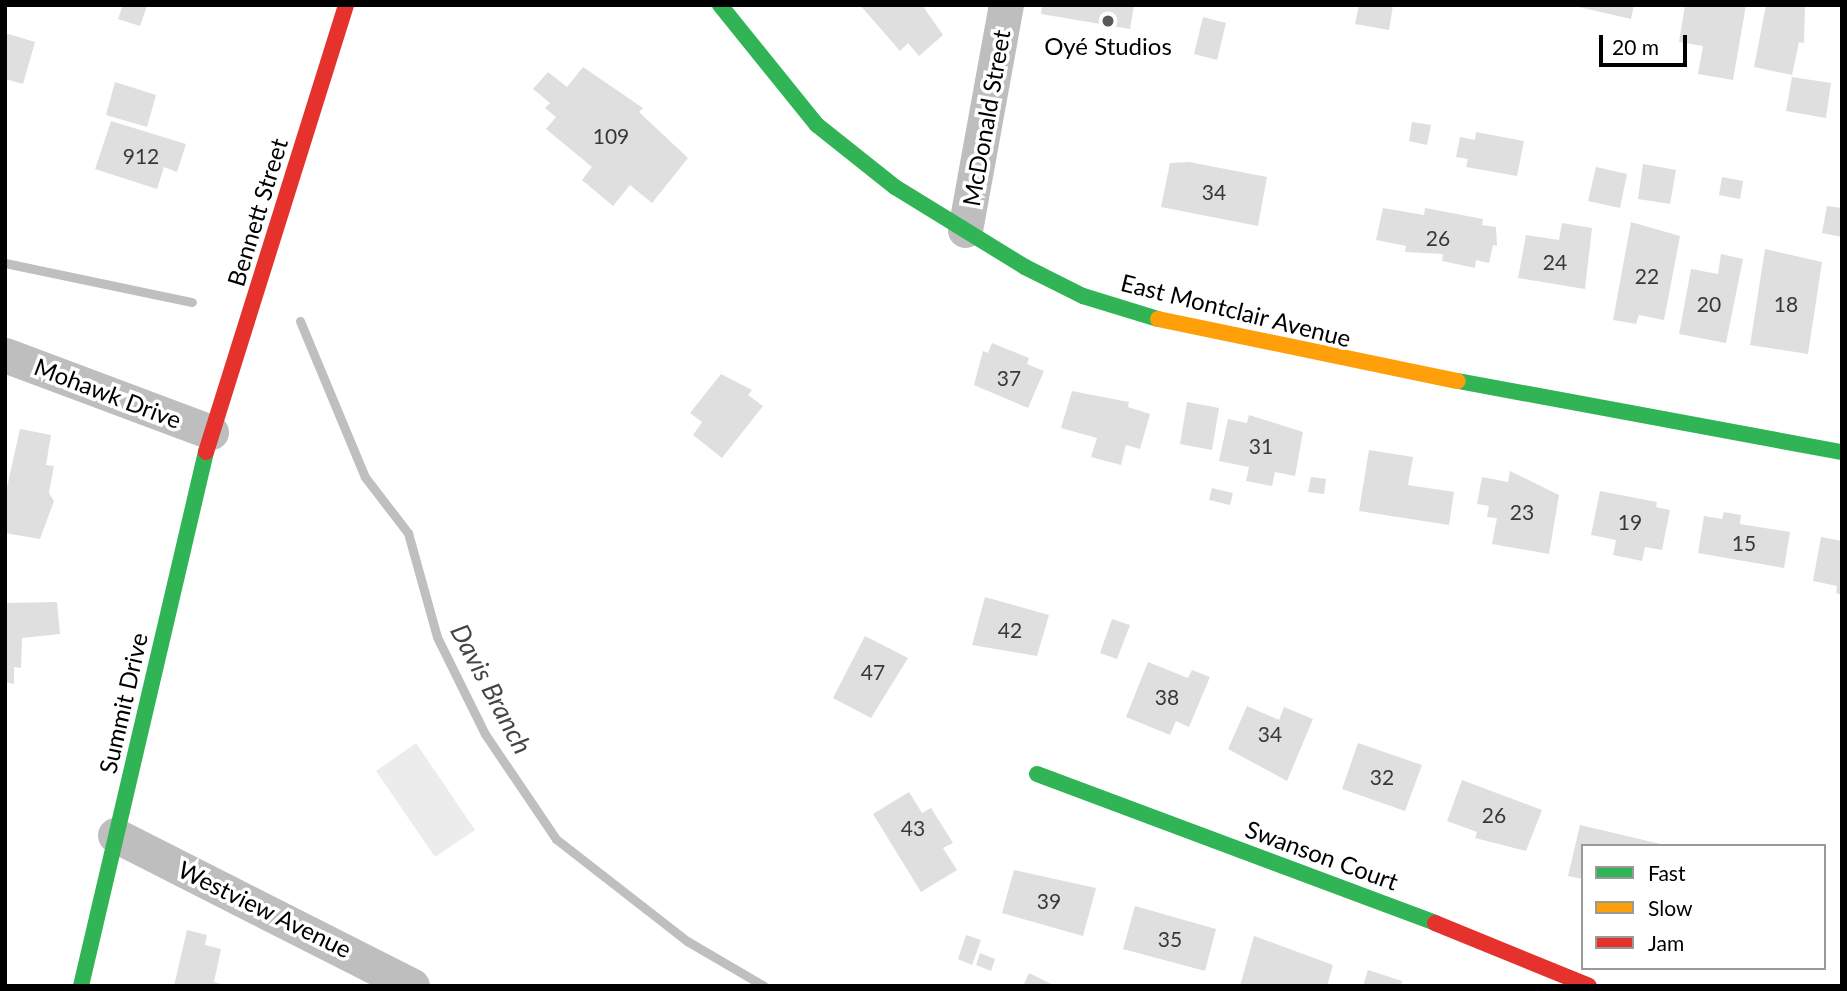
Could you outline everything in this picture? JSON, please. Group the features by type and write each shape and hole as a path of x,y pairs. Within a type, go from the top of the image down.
{"street":[{"name":"Bennett Street","path":"211,432 346,5"},
{"name":"East Montclair Avenue","path":"720,5 817,125 895,187 1083,296 1167,322 1479,387 1842,452"},
{"name":"McDonald Street","path":"965,230 1006,5"},
{"name":"Mohawk Drive","path":"5,355 211,432"},
{"name":"Summit Drive","path":"81,986 211,432"},
{"name":"Swanson Court","path":"1037,774 1371,897 1589,986"},
{"name":"Westview Avenue","path":"115,835 412,986"}],"shaded area":[{"path":"416,743 475,830 435,857 376,771"}],"building":[{"path":"123,5 147,6 140,26 118,19"},
{"path":"860,5 922,5 943,35 919,56 908,43 900,51"},
{"name":"Oyé Studios","path":"1042,5 1134,5 1130,29 1041,14"},
{"path":"1359,5 1393,5 1389,30 1355,24"},
{"path":"1570,5 1634,5 1631,19"},
{"path":"1685,5 1746,5 1733,80 1698,74 1703,46 1679,42"},
{"path":"1766,5 1805,5 1804,43 1799,42 1792,75 1754,67"},
{"path":"1203,17 1226,23 1217,60 1194,54"},
{"path":"5,33 35,42 23,84 5,79"},
{"path":"583,67 643,108 639,112 688,158 652,203 630,185 613,206 582,180 592,167 546,129 556,117 545,108 550,103 533,89 548,72 567,87"},
{"path":"1792,77 1831,83 1826,118 1786,111"},
{"path":"115,82 156,95 147,127 106,115"},
{"path":"111,121 186,144 177,172 164,167 157,189 95,169"},
{"path":"1412,122 1431,125 1427,145 1409,141"},
{"path":"1476,132 1524,141 1517,176 1466,167 1468,159 1456,157 1460,137 1475,140"},
{"path":"1189,162 1267,177 1258,226 1161,207 1170,163"},
{"path":"1643,164 1676,170 1670,204 1638,199"},
{"path":"1596,167 1627,174 1620,208 1588,201"},
{"path":"1722,177 1743,181 1740,199 1719,195"},
{"path":"1827,206 1842,208 1842,237 1822,233"},
{"path":"1383,208 1424,215 1425,208 1483,219 1482,225 1496,227 1497,246 1493,245 1489,263 1476,260 1475,268 1442,261 1443,254 1405,252 1406,246 1376,240"},
{"path":"1631,222 1680,236 1664,320 1639,315 1636,324 1613,320"},
{"path":"1562,223 1592,228 1585,289 1518,278 1526,235 1559,240"},
{"path":"1765,249 1822,262 1808,354 1750,345"},
{"path":"1721,254 1743,259 1726,343 1679,334 1691,269 1718,274"},
{"path":"992,343 1029,358 1027,364 1044,371 1028,408 974,385 983,351 988,353"},
{"path":"721,374 752,390 748,395 763,406 722,458 693,435 702,422 690,413"},
{"path":"1072,391 1129,402 1128,407 1150,414 1140,449 1126,445 1121,465 1091,457 1097,438 1061,428"},
{"path":"1187,402 1219,408 1212,450 1180,444"},
{"path":"1249,415 1303,432 1295,476 1275,472 1272,486 1246,481 1249,467 1219,461 1228,419 1247,423"},
{"path":"20,429 51,435 46,465 54,466 49,493 54,501 40,539 5,533 5,496"},
{"path":"1369,450 1413,457 1408,485 1454,492 1449,525 1359,511"},
{"path":"1510,471 1559,495 1549,554 1492,544 1497,518 1487,517 1489,506 1477,504 1482,477 1508,482"},
{"path":"1311,477 1326,479 1324,494 1308,492"},
{"path":"1212,488 1233,493 1230,505 1209,500"},
{"path":"1600,491 1657,502 1656,507 1670,510 1662,550 1645,547 1642,561 1613,555 1616,540 1591,535"},
{"path":"1724,512 1741,515 1740,524 1790,532 1784,568 1698,553 1704,516 1722,519"},
{"path":"1821,537 1842,541 1842,595 1836,593 1837,586 1813,581"},
{"path":"985,597 1049,615 1037,656 972,645"},
{"path":"57,602 60,634 22,638 21,668 14,667 14,684 5,682 5,603"},
{"path":"1112,619 1130,625 1117,659 1100,653"},
{"path":"865,636 908,658 871,718 833,698"},
{"path":"1148,662 1188,678 1192,670 1210,677 1189,727 1176,721 1170,735 1126,717"},
{"path":"1247,706 1279,720 1284,707 1313,719 1287,781 1228,749"},
{"path":"1358,743 1422,765 1405,811 1342,789"},
{"path":"1462,780 1542,810 1526,851 1475,838 1477,832 1447,821"},
{"path":"909,792 922,813 931,808 953,843 943,848 957,870 921,892 873,814"},
{"path":"1580,825 1661,844 1581,844 1581,879 1568,876"},
{"path":"1014,870 1096,888 1083,936 1002,913"},
{"path":"1135,906 1216,929 1205,971 1123,949"},
{"path":"187,930 207,935 205,945 221,949 214,982 228,986 174,986"},
{"path":"966,935 981,940 972,965 958,959"},
{"path":"1254,936 1333,965 1327,986 1240,986"},
{"path":"980,953 995,959 991,971 976,965"},
{"path":"1368,970 1402,981 1401,986 1363,986"},
{"path":"1029,973 1055,986 1024,984"}],"waterway":[{"name":"Davis Branch","path":"5,263 192,302"},
{"name":"Davis Branch","path":"300,321 365,477 408,533 437,637 485,734 556,839 687,941 764,986"}],"traffic: fast":[{"path":"720,5 817,125 895,187 1025,267 1083,296 1158,319"},
{"path":"1458,381 1842,452"},
{"path":"81,986 206,452"},
{"path":"1037,774 1435,923"}],"traffic: slow":[{"path":"1158,319 1458,381"}],"traffic: jam":[{"path":"206,452 346,5"},
{"path":"1435,923 1589,986"}],"place":[{"name":"Oyé Studios","path":"1108,21"}]}
